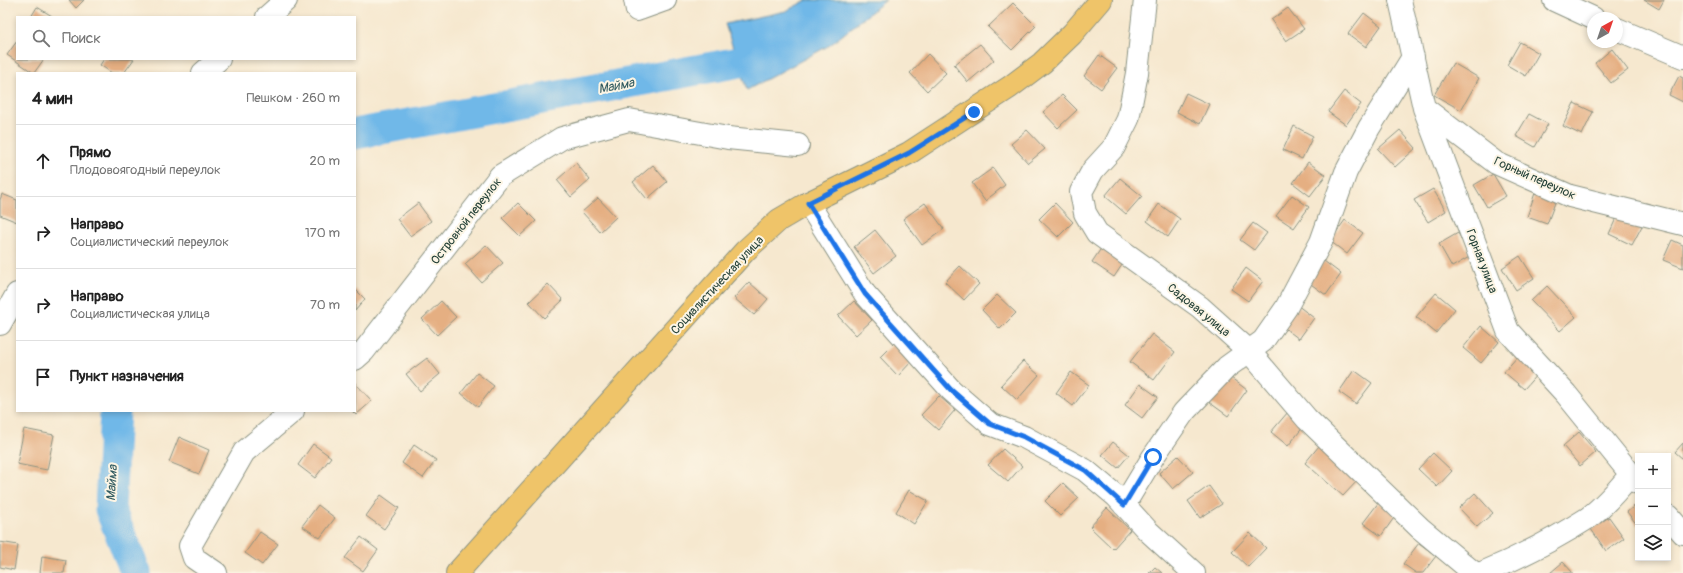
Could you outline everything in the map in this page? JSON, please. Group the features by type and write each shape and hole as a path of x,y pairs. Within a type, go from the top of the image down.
{"main road":[{"name":"Социалистическая улица","path":"457,573 745,251 779,220 808,203 909,153 992,100 1042,63 1072,34 1101,0"}],"street":[{"path":"268,16 286,0"},
{"path":"636,5 665,0"},
{"name":"Садовая улица","path":"1145,0 1137,73 1128,118 1114,147 1093,170 1081,192 1085,214 1097,233 1200,307 1249,351 1307,419 1420,528 1474,573"},
{"name":"Горная улица","path":"1400,0 1424,108 1508,331 1566,394 1634,479"},
{"path":"1554,0 1587,15"},
{"path":"1623,32 1683,58"},
{"path":"1124,505 1153,457 1184,412 1227,367 1262,341 1286,308 1304,277 1321,242 1346,172 1369,128 1413,58"},
{"path":"204,72 218,60"},
{"name":"Горный переулок","path":"1424,108 1496,162 1556,190 1570,196 1683,224"},
{"name":"Островной переулок","path":"356,358 364,351 500,176 562,138 628,120 728,138 798,145"},
{"path":"808,203 865,294 951,390 990,424 1024,437 1085,470 1124,505 1148,531 1194,573"},
{"path":"0,324 16,296"},
{"path":"216,573 194,558 190,546 244,452 292,412"},
{"path":"1482,573 1551,539 1588,517 1634,479"},
{"path":"1671,519 1683,533"}],"water":[{"path":"807,0 886,0 830,45 747,90 725,24 786,11"}],"building":[{"path":"69,0 84,0 76,8"},
{"path":"1644,0 1664,0 1659,9"},
{"path":"1013,3 1036,26 1012,50 988,27"},
{"path":"37,7 52,16 32,16"},
{"path":"1288,8 1304,29 1286,41 1271,20"},
{"path":"1364,13 1381,26 1366,47 1348,34"},
{"path":"16,42 16,60 43,60 35,72 32,72 7,55"},
{"path":"1520,42 1539,53 1526,76 1507,65"},
{"path":"980,44 994,60 968,82 954,65"},
{"path":"1612,49 1628,70 1611,83 1595,63"},
{"path":"928,54 946,73 927,91 910,73"},
{"path":"1099,55 1117,68 1101,89 1084,76"},
{"path":"103,60 133,60 125,72 110,72 100,65"},
{"path":"1453,63 1479,78 1461,110 1434,95"},
{"path":"1679,76 1683,78 1683,102 1669,95"},
{"path":"1344,91 1361,104 1346,125 1328,112"},
{"path":"1186,93 1209,104 1200,124 1177,112"},
{"path":"1062,95 1077,110 1058,128 1043,112"},
{"path":"1574,103 1593,112 1582,135 1563,126"},
{"path":"1529,114 1548,124 1535,147 1516,136"},
{"path":"1294,126 1313,136 1302,159 1283,150"},
{"path":"1027,130 1045,149 1028,163 1011,144"},
{"path":"1400,130 1416,148 1395,167 1378,149"},
{"path":"1308,162 1326,175 1310,196 1293,183"},
{"path":"576,163 590,180 571,197 557,180"},
{"path":"653,165 667,182 647,199 633,182"},
{"path":"993,168 1005,185 985,201 972,183"},
{"path":"1493,174 1506,196 1487,207 1474,185"},
{"path":"1120,178 1142,196 1126,214 1105,196"},
{"path":"1433,189 1446,211 1428,222 1414,200"},
{"path":"1535,193 1556,200 1547,224 1527,217"},
{"path":"2,194 16,200 16,222 0,215 0,200"},
{"path":"1292,195 1309,207 1294,228 1276,216"},
{"path":"598,198 616,217 600,232 582,212"},
{"path":"418,203 431,221 410,236 397,219"},
{"path":"518,203 536,221 520,236 502,218"},
{"path":"925,203 944,229 922,245 903,219"},
{"path":"1055,203 1073,222 1058,237 1039,219"},
{"path":"1159,204 1180,219 1168,237 1147,221"},
{"path":"1618,214 1642,226 1632,245 1609,234"},
{"path":"1345,220 1363,233 1347,254 1330,241"},
{"path":"1253,223 1267,233 1254,250 1240,240"},
{"path":"875,230 896,256 874,273 854,247"},
{"path":"1458,233 1471,256 1452,267 1439,244"},
{"path":"1672,240 1683,245 1683,268 1663,260"},
{"path":"1104,244 1126,259 1114,277 1092,262"},
{"path":"486,245 503,263 481,282 465,264"},
{"path":"1520,256 1534,278 1516,290 1502,268"},
{"path":"1324,261 1341,274 1326,295 1308,282"},
{"path":"960,266 979,284 964,300 945,282"},
{"path":"1246,268 1263,281 1248,301 1231,289"},
{"path":"749,282 768,299 754,315 734,298"},
{"path":"548,284 563,300 544,318 529,302"},
{"path":"1547,286 1576,317 1560,331 1531,301"},
{"path":"356,290 365,299 356,310"},
{"path":"1436,293 1455,309 1436,333 1416,317"},
{"path":"997,295 1016,313 1000,329 982,310"},
{"path":"441,301 456,317 437,335 422,319"},
{"path":"854,301 872,320 856,335 838,316"},
{"path":"1297,305 1314,318 1299,339 1282,326"},
{"path":"1481,326 1499,342 1481,363 1463,348"},
{"path":"1152,334 1175,352 1154,380 1130,362"},
{"path":"895,342 913,360 898,376 880,357"},
{"path":"1518,356 1538,373 1524,389 1504,372"},
{"path":"427,358 440,374 420,391 406,374"},
{"path":"1023,361 1039,375 1017,400 1001,385"},
{"path":"1354,370 1372,383 1356,404 1339,392"},
{"path":"1071,372 1089,385 1073,406 1056,393"},
{"path":"477,373 494,386 478,407 461,393"},
{"path":"1226,374 1247,390 1228,416 1206,400"},
{"path":"356,384 372,401 356,415 353,412 356,412"},
{"path":"1140,384 1158,397 1142,418 1125,405"},
{"path":"939,396 955,410 938,430 921,415"},
{"path":"1288,412 1304,426 1288,446 1271,432"},
{"path":"24,429 54,435 47,470 17,464"},
{"path":"1579,432 1596,452 1580,466 1563,446"},
{"path":"179,437 209,450 199,474 169,462"},
{"path":"1113,442 1129,455 1118,468 1102,455"},
{"path":"1683,443 1683,459 1675,452"},
{"path":"313,444 331,457 315,478 298,465"},
{"path":"414,445 436,460 423,478 402,463"},
{"path":"1319,446 1358,480 1343,496 1305,463"},
{"path":"1003,449 1022,466 1008,482 988,465"},
{"path":"1433,453 1452,471 1437,487 1418,469"},
{"path":"1178,456 1193,472 1173,489 1159,473"},
{"path":"1063,483 1079,498 1060,516 1045,501"},
{"path":"1209,486 1222,504 1200,518 1188,501"},
{"path":"909,490 928,501 914,524 896,512"},
{"path":"1475,493 1493,513 1477,527 1459,508"},
{"path":"381,495 399,508 384,529 366,516"},
{"path":"1379,502 1396,515 1381,536 1363,523"},
{"path":"318,505 335,518 320,538 302,526"},
{"path":"1635,505 1635,522 1627,512"},
{"path":"1107,508 1130,530 1113,549 1090,527"},
{"path":"1609,517 1624,538 1606,551 1591,529"},
{"path":"260,532 278,544 262,565 245,553"},
{"path":"1250,533 1266,548 1248,567 1232,552"},
{"path":"361,537 378,550 363,571 345,558"},
{"path":"0,542 18,545 14,570 0,567"},
{"path":"1419,543 1436,556 1423,573 1416,573 1403,564"},
{"path":"42,556 66,560 64,573 40,573"},
{"path":"1563,562 1573,573 1550,573"},
{"path":"1155,567 1162,573 1149,573"}],"waterway":[{"name":"Майма","path":"356,134 766,57 778,52"},
{"name":"Майма","path":"115,412 110,509 136,573"}],"route":[{"path":"974,112 909,153 808,203 865,294 951,390 990,424 1024,437 1085,470 1116,496 1124,505 1153,457"}]}
